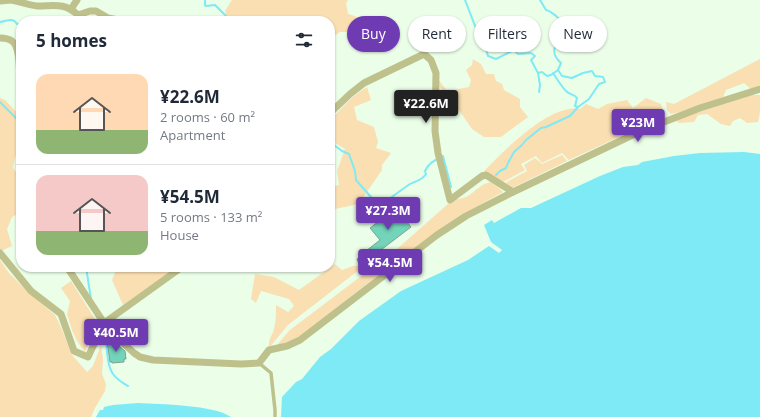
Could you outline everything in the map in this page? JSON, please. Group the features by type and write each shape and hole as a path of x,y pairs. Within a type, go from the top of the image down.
{"street":[{"path":"0,1 12,0 35,6 52,3 71,9 78,15 90,11 96,11 105,16"},
{"path":"71,9 77,0"},
{"path":"0,38 12,41 16,46"},
{"path":"335,108 360,86 424,54 431,60 436,73 435,131 438,153 450,200 482,176 486,175 513,192"},
{"path":"70,272 104,323 134,353 140,357 153,360 241,364 259,363 270,350 287,346 300,340 437,235 466,216 641,131 700,108 760,89"},
{"path":"0,253 32,291 61,314 74,351 88,358 104,323 175,272"}],"lane":[{"path":"259,363 271,373 275,410 274,417"}],"shaded area":[{"path":"232,0 348,0 346,3 348,14 355,16 347,16 347,32 340,32 335,36 335,16 226,16 225,11"},
{"path":"473,59 481,64 486,74 494,74 496,81 502,84 504,90 520,99 520,107 528,117 501,137 484,137 472,129 448,94 437,85 438,79 447,91 469,87 471,80 466,70 472,65"},
{"path":"760,59 760,85 751,89 744,83 726,90 723,97 680,112 671,114 667,110 666,102 674,104"},
{"path":"367,87 371,100 354,107 357,120 374,127 378,142 376,148 391,153 382,165 382,170 360,202 354,205 335,209 335,186 339,185 337,171 345,149 335,143 335,115 356,94"},
{"path":"750,95 760,95 760,112 758,122 747,123 740,118 733,121 730,126 721,124 707,114 698,115 694,122 679,123 675,120"},
{"path":"0,98 5,100 16,112 16,155 13,168 16,172 16,215 12,217 7,229 12,246 1,251"},
{"path":"646,98 661,104 664,116 569,160 562,153 542,163 536,156 521,164 525,170 503,182 484,171 528,130 555,113 568,109 580,109 586,104 598,109 607,104 627,100 633,108"},
{"path":"562,155 567,161 512,188 505,183 527,171 524,165 535,158 542,164"},
{"path":"491,182 503,192 476,207 424,242 300,336 276,346 290,330 397,249 449,203 466,197 482,186"},
{"path":"0,260 9,273 28,292 55,315 72,355 87,372 93,366 101,345 103,359 102,374 106,384 105,391 91,417 0,417"},
{"path":"335,264 342,270 353,266 364,266 288,325 269,348 275,323 276,305 288,312 294,306 289,299 261,291 256,303 251,299 255,274 274,277 299,290 324,272 335,272"},
{"path":"115,272 170,272 123,305 112,280"},
{"path":"71,281 98,324 85,352 77,341 72,330 67,314 70,301 61,288"}],"water":[{"path":"744,152 760,154 760,417 281,417 282,397 296,382 302,379 320,357 331,349 359,321 401,291 468,260 489,246 499,253 502,250 491,242 484,225 492,220 494,223 521,208 531,208 623,167 638,165 642,162 674,156 700,153"},
{"path":"138,403 200,408 213,410 231,417 96,417 100,410 103,410 104,407"}],"building":[{"path":"400,205 410,218 406,221 411,227 369,259 359,264 357,259 368,254 366,251 380,240 370,228"},
{"path":"107,341 114,341 125,351 126,359 124,359 124,362 110,362"}],"waterway":[{"path":"205,0 206,6 215,5 226,16"},
{"path":"465,0 477,31 481,33 488,56 496,59 514,50 518,54 531,53 535,56 531,60 538,73 542,72 547,76 558,70 562,76 572,78 592,71 595,76 603,77 605,82 599,84 589,99 578,107 570,116 541,128 526,140 514,152 506,168 496,175"},
{"path":"540,0 546,10 555,15 563,23 560,28 566,38 558,43 554,49 555,56 561,63 558,70"},
{"path":"0,22 12,20 16,23"},
{"path":"538,73 540,85 539,92"},
{"path":"553,73 566,91 577,98 575,106 578,107"},
{"path":"0,102 16,118"},
{"path":"335,146 349,154 355,171 356,180 378,205 381,206 409,184 422,179 426,174 425,171 428,166 443,156 451,187"},
{"path":"87,272 91,299"},
{"path":"105,330 108,359 111,370 116,378 128,386"}]}
